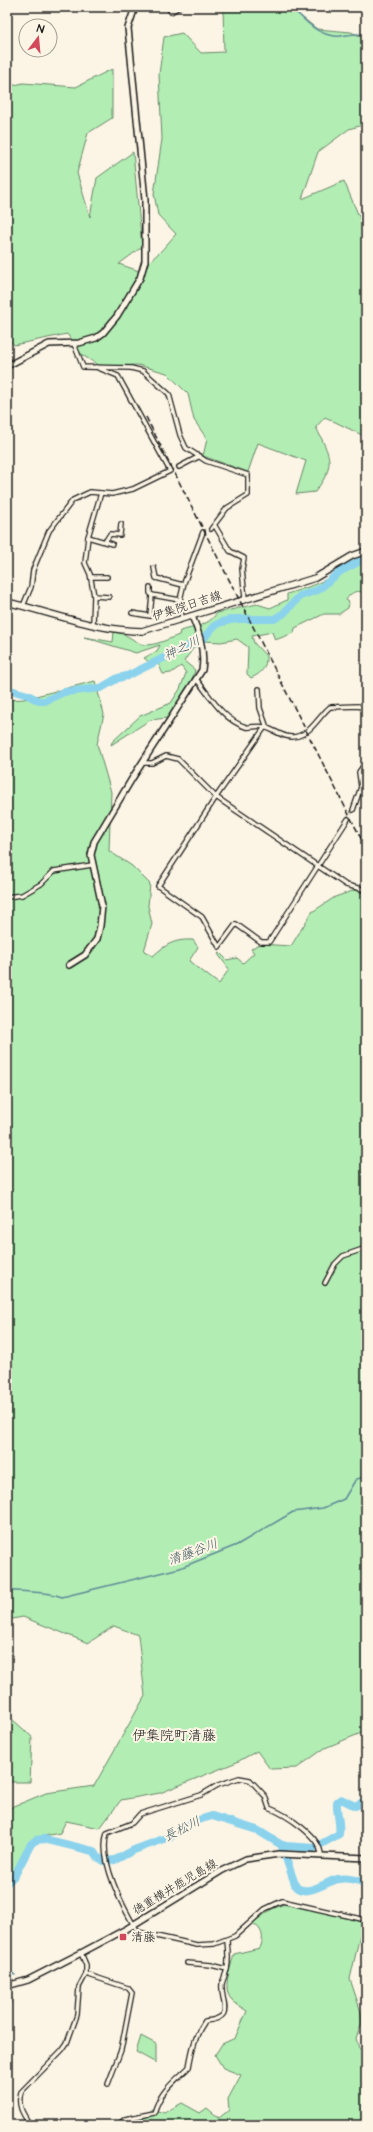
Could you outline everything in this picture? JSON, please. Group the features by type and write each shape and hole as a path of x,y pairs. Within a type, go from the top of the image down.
{"main road":[{"name":"伊集院日吉線","path":"7,602 118,629 142,630 315,578 352,556 366,551"}],"street":[{"path":"7,366 48,344 74,344 96,338 103,333 117,316 140,278 145,261 145,200 128,28 135,7"},
{"path":"168,7 171,12 179,7"},
{"path":"74,344 83,367 131,368 143,371 169,394 180,435 186,448 206,461 248,475 248,495 227,508 215,526 211,529"},
{"path":"23,606 31,587 33,570 49,531 73,500 90,492 112,494 133,489 170,471 118,376 96,367"},
{"path":"179,467 200,456"},
{"path":"93,623 94,596 91,577 85,563 88,537 101,493"},
{"path":"105,542 110,534 120,535 121,524"},
{"path":"215,526 230,551 244,558 242,569 245,598"},
{"path":"182,619 180,600 183,585 203,532"},
{"path":"88,537 112,544"},
{"path":"154,568 156,578 183,585"},
{"path":"91,577 107,577"},
{"path":"132,613 150,616 152,595 150,593 150,587"},
{"path":"152,595 180,600"},
{"path":"94,596 109,597"},
{"path":"69,965 85,956 97,939 102,906 92,865 91,855 94,842 142,763 197,680 202,670 204,662 201,643 192,616"},
{"path":"197,680 219,708 230,718 247,727 266,727 285,736 300,736 330,707 358,706 366,709"},
{"path":"259,689 260,708 266,727"},
{"path":"266,727 216,797 158,886 202,917 218,947 236,924 261,942 269,942 348,819"},
{"path":"142,763 152,763 166,756 175,758 216,797 346,885 366,890"},
{"path":"353,810 361,787 359,772 366,762"},
{"path":"7,897 22,895 41,884 54,872 92,865"},
{"path":"325,1283 335,1264 343,1256 366,1248"},
{"path":"321,1856 318,1844 299,1826 278,1811 269,1808 265,1796 250,1780 246,1778 218,1785 201,1795 140,1814 132,1823 107,1833 104,1845 107,1865 138,1932 197,1945 226,1941 235,1936 265,1909 282,1901 366,1920"},
{"name":"徳重横井鹿児島線","path":"7,1986 28,1980 82,1953 234,1864 258,1856 279,1854 366,1858"},
{"path":"118,2125 125,2119 154,2113 158,2099 173,2080 189,2067 192,2048 205,2021 221,2017 226,2006 222,1985 227,1969 228,1951 226,1941"},
{"path":"30,2125 20,2110 21,2092 67,2043 77,2015 79,1987 86,1974 86,1965 82,1953"},
{"path":"187,1963 211,1965 227,1969"},
{"path":"86,1974 128,1988 132,1993 121,2050 108,2084"},
{"path":"7,1976 13,1984"}],"green space":[{"path":"223,7 289,7 317,29 351,32 366,39 366,124 349,129 318,152 302,199 344,181 366,233 366,437 325,417 316,427 328,453 329,467 322,482 315,492 296,494 306,461 258,443 248,472 203,456 207,439 194,420 188,394 167,373 138,365 100,366 82,355 67,334 14,345 7,337 7,87 23,83 76,87 112,69 112,118 88,133 77,173 90,217 97,178 133,152 142,247 119,264 139,271 161,251 176,234 158,215 154,194 162,139 159,74 164,37 182,33 201,53 224,52"},
{"path":"366,561 366,595 357,591 352,593 346,600 349,602 348,608 339,614 324,614 295,628 294,633 275,640 272,632 252,636 254,643 266,656 266,660 263,670 251,678 247,674 248,647 237,639 221,642 203,641 195,646 184,661 195,670 193,677 187,689 167,718 150,720 111,745 112,742 140,716 171,703 180,689 186,673 181,666 171,673 163,674 156,659 149,662 144,658 157,651 160,645 136,653 84,637 113,642 114,632 124,634 142,644 147,645 158,643 179,635 180,631 209,621 217,613 257,604 270,608 287,600 287,594 314,585"},
{"path":"95,681 104,714 97,744 111,792 109,851 132,866 150,884 148,906 152,924 144,951 153,956 162,948 176,941 193,940 198,947 189,961 219,984 229,969 218,954 220,953 227,960 237,958 243,963 254,953 251,949 259,944 291,946 312,912 335,897 355,890 366,894 366,1731 325,1748 297,1768 270,1769 257,1751 237,1762 160,1793 121,1800 100,1828 66,1821 60,1833 33,1838 27,1845 20,1866 7,1881 7,1809 46,1793 94,1786 145,1696 138,1635 114,1626 88,1643 23,1617 7,1620 7,700 24,699"},
{"path":"12,1719 32,1737 30,1782 7,1782 7,1720"},
{"path":"287,1903 366,1923 366,1928 360,1935 350,1979 361,2012 362,2023 356,2038 359,2048 366,2054 366,2125 127,2125 151,2115 151,2109 164,2113 182,2103 200,2113 207,2108 219,2118 229,2110 228,2099 241,2075 223,2068 215,2055 222,2044 235,2038 247,2011 232,2000 227,1990 228,1978 234,1954 260,1948 262,1944 262,1933 258,1927 252,1923 272,1909"},
{"path":"141,2036 156,2044 156,2063 136,2052"}],"waterway":[{"path":"291,7 313,28 326,34 333,36 357,34 366,36"},
{"name":"神之川","path":"7,689 28,695 39,701 45,701 64,692 101,688 118,678 127,676 204,638 214,626 222,622 235,619 274,619 283,614 300,596 318,590 341,571 366,558"},
{"name":"清藤谷川","path":"7,1590 42,1592 62,1597 180,1568 237,1545 293,1512 323,1508 344,1499 356,1479 366,1477"},
{"name":"長松川","path":"7,1883 15,1875 31,1844 36,1840 44,1839 93,1851 97,1857 104,1861 115,1860 134,1850 174,1835 195,1821 212,1816 257,1830 286,1846 314,1848 339,1834 337,1802 341,1799 355,1806 366,1801"},
{"path":"282,1847 296,1887 301,1890 311,1890 341,1878 366,1883"},
{"path":"7,1969 15,1975"},
{"path":"7,2010 12,1999"}],"tunnel":[{"path":"171,470 179,467"},
{"path":"203,532 211,529"},
{"path":"348,819 353,810"}],"railway":[{"path":"146,417 366,848"}],"place":[{"name":"清藤","path":"123,1937"}],"district":[{"name":"伊集院町清藤","path":"174,1736"}]}
